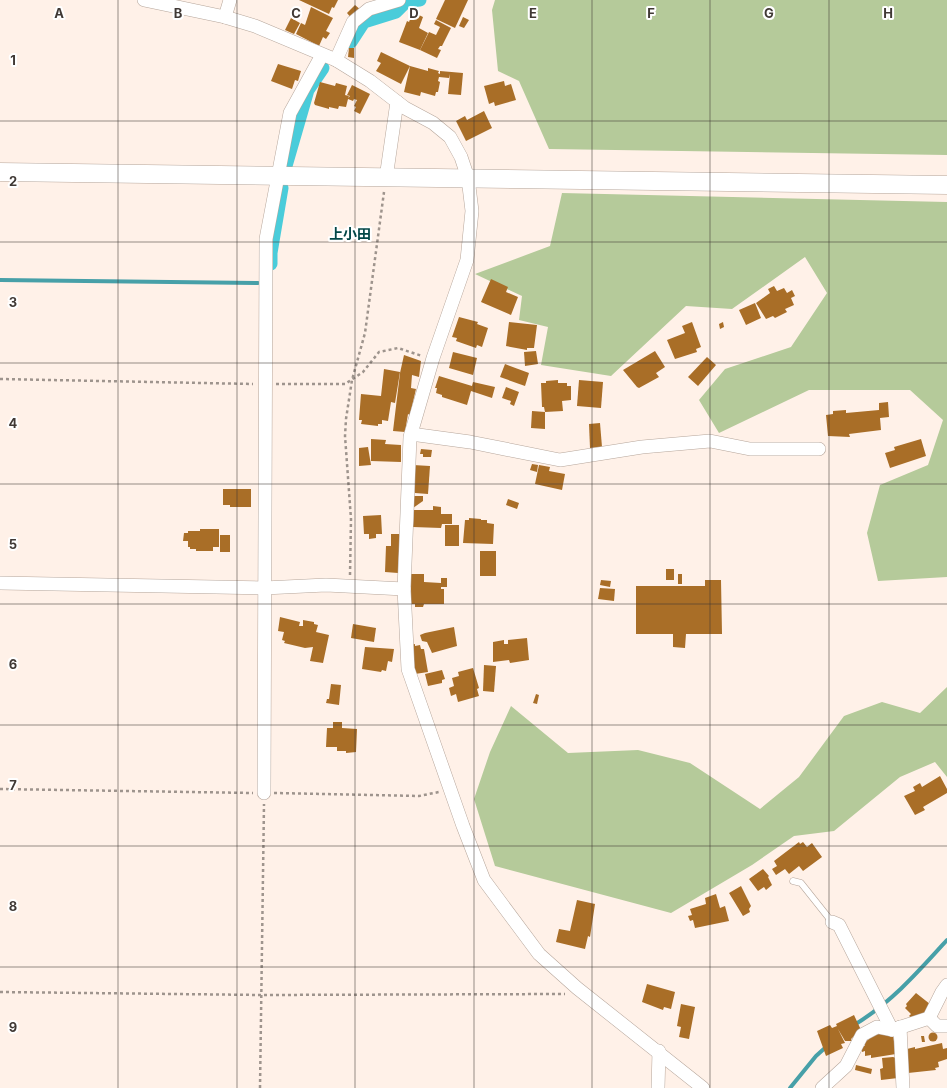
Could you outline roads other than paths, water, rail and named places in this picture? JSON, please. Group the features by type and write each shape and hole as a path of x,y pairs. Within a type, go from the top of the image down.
{"street":[{"path":"144,0 225,17 255,26 336,60 370,81 397,102 433,123 450,138 466,168 472,211 467,260 433,358 411,434 404,589 408,669 450,790 484,880 539,954 577,988 659,1051 703,1088"},
{"path":"225,17 230,0"},
{"path":"336,60 353,22 369,9 399,0"},
{"path":"264,793 266,239 290,113 322,55"},
{"path":"386,178 397,102"},
{"path":"0,172 947,185"},
{"path":"411,434 470,442 560,460 642,447 710,441 750,449 819,449"},
{"path":"0,583 264,588 349,586 404,589"},
{"path":"832,922 838,925 896,1029 903,1088"},
{"path":"822,1088 846,1066 862,1035 876,1027 896,1029 928,1018 947,985"},
{"path":"928,1018 938,1026 947,1026"},
{"path":"658,1088 659,1051"}],"lane":[{"path":"793,881 801,882 832,922"}],"waterway":[{"path":"351,42 364,22 396,12 407,1 420,0"},
{"path":"286,166 308,90 323,68"},
{"path":"271,264 271,253 282,188"},
{"path":"0,280 258,283"},
{"path":"854,1025 892,997 915,975 947,940"},
{"path":"790,1088 816,1056 826,1047"}],"district":[{"name":"上小田","path":"350,234"}]}
